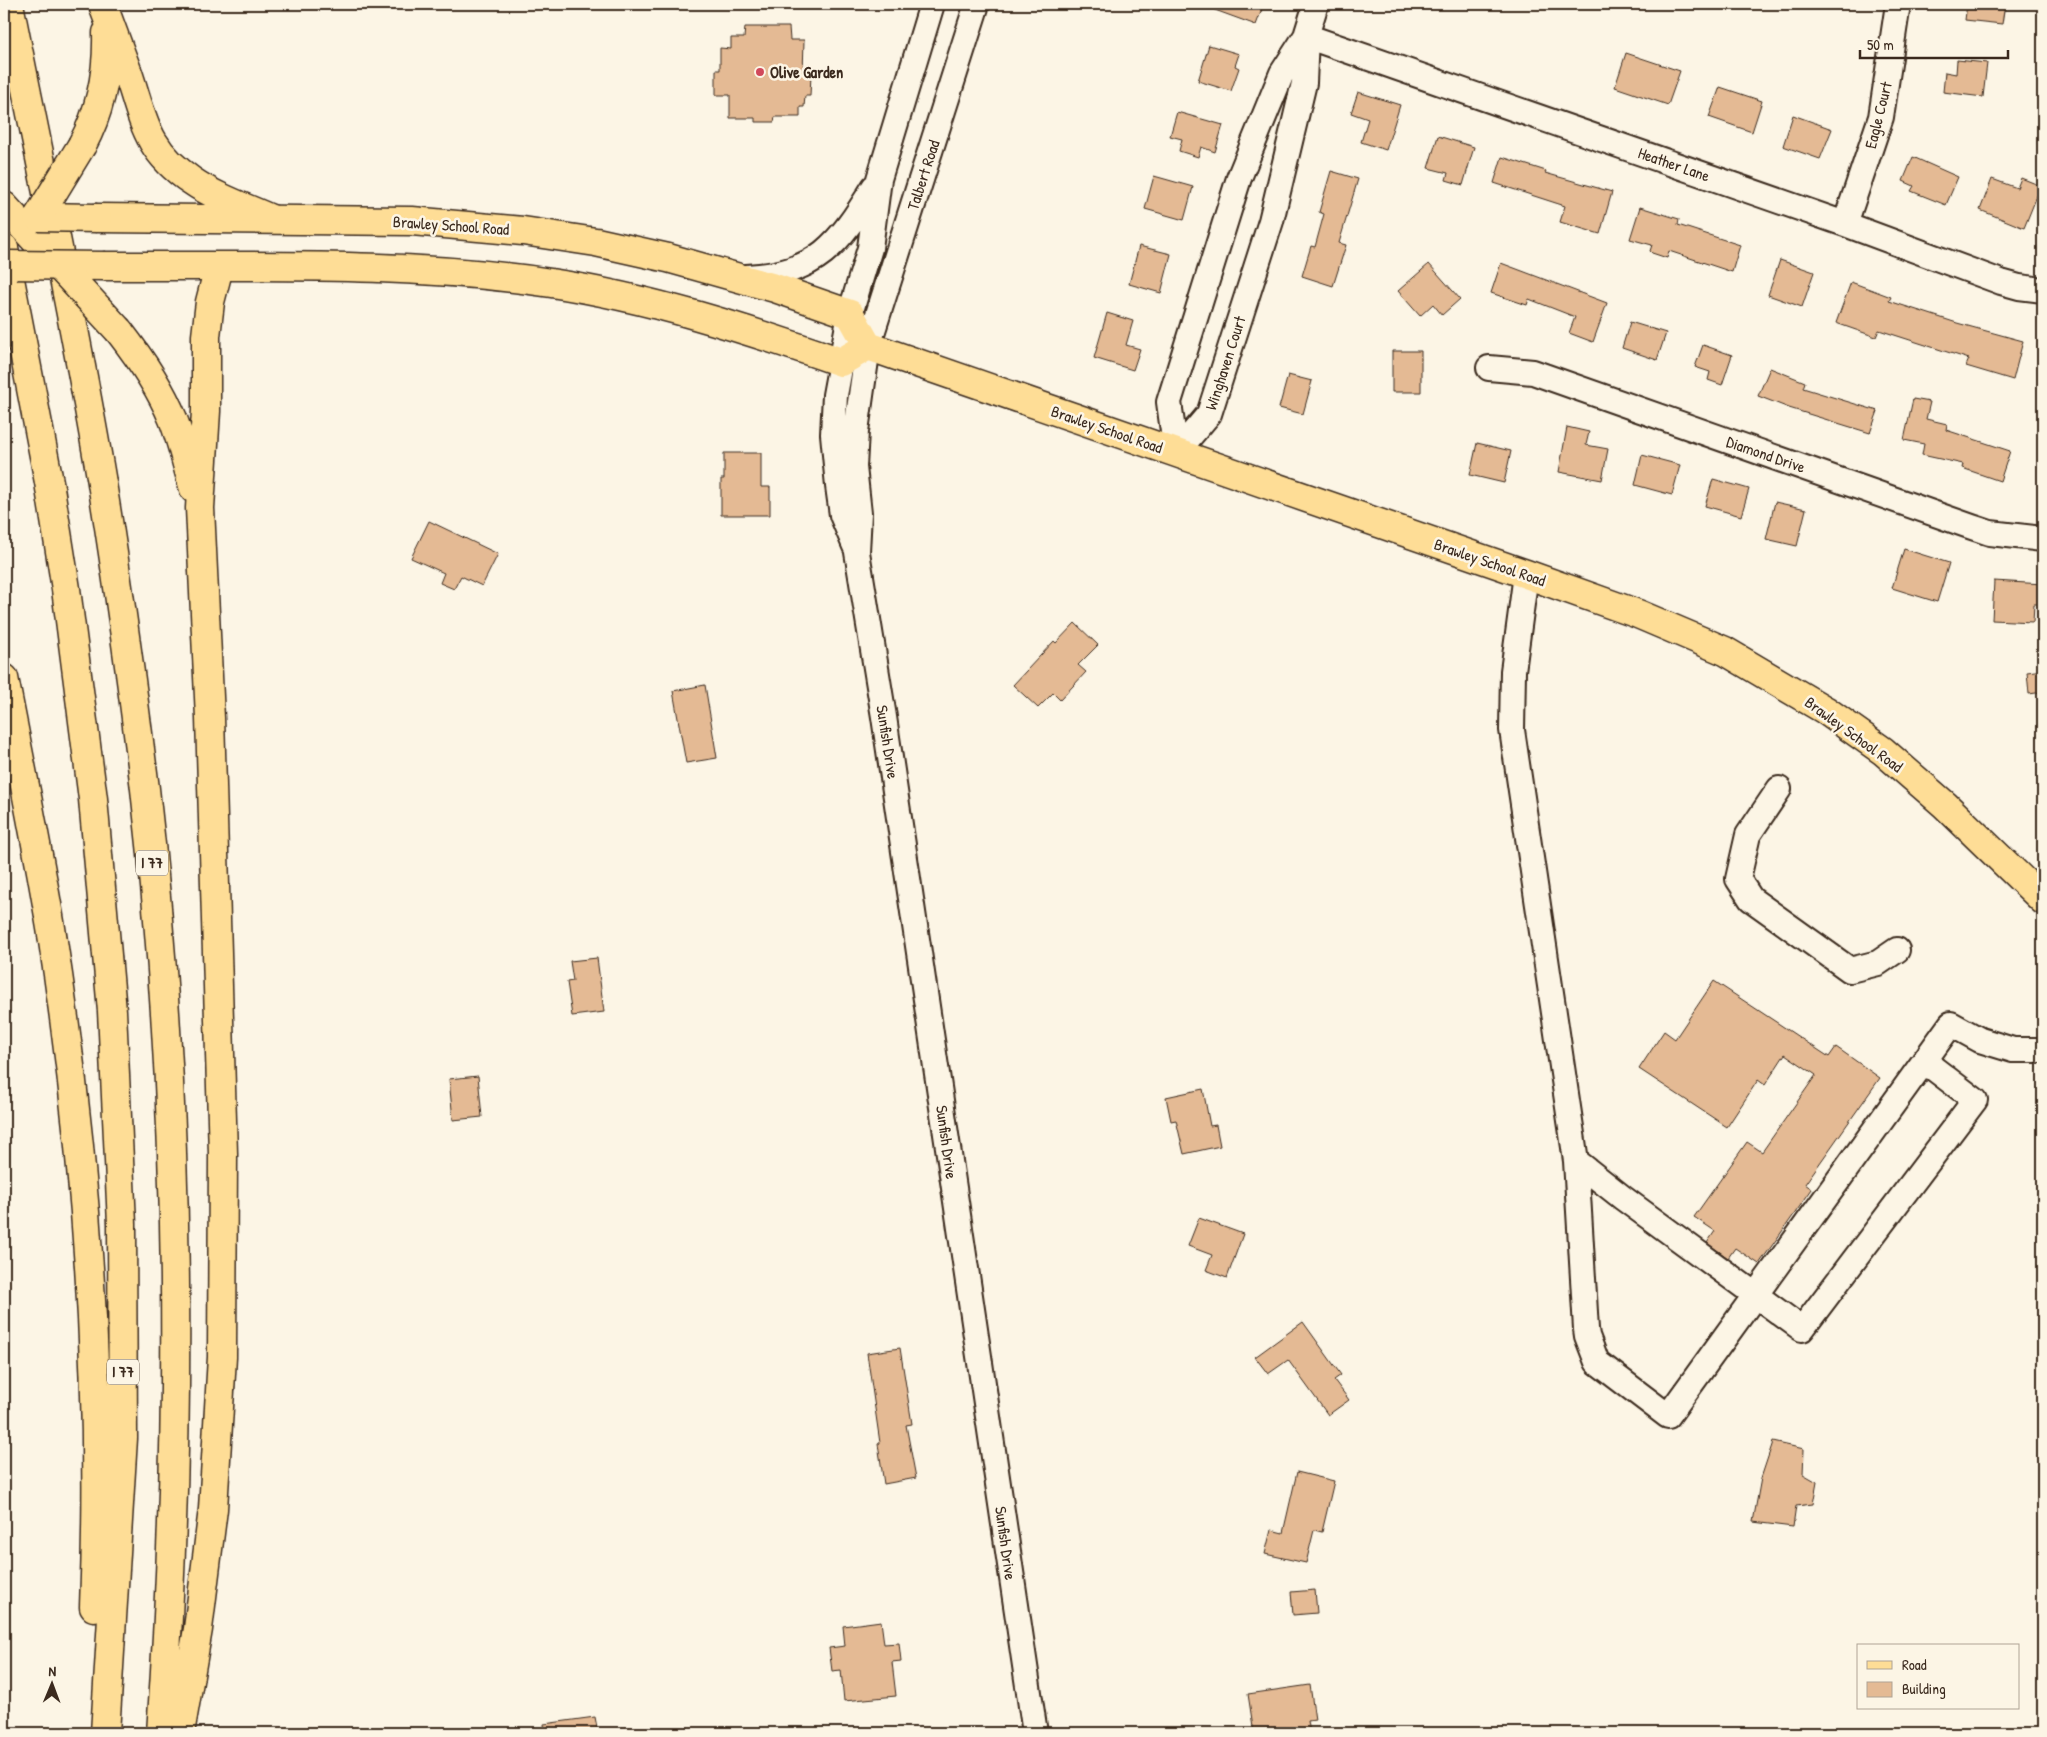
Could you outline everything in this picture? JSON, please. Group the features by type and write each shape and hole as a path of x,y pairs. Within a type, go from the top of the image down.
{"main road":[{"name":"I 77","path":"8,4 100,473 133,696 156,900 170,1125 174,1222 175,1331 172,1547 161,1733"},
{"path":"104,6 107,35 107,69 98,110 82,145 18,218 5,263 60,266 410,269 482,275 552,284 622,297 701,316 841,362 868,346 850,314"},
{"path":"104,6 128,73 146,132 157,150 177,170 193,182 270,219"},
{"path":"18,218 119,330 148,372 172,419 200,508"},
{"name":"Brawley School Road","path":"18,218 412,220 523,231 632,250 740,277 850,314"},
{"name":"I 77","path":"5,263 48,482 67,598 93,799 111,1001 122,1224 123,1438 105,1733"},
{"path":"180,1733 198,1630 211,1528 218,1446 222,1348 223,1154 210,718 200,508 206,410 206,336 210,302 220,267"},
{"name":"Brawley School Road","path":"868,346 1526,574 1638,614 1725,651 1825,710 1883,751 1945,805 2043,900"},
{"path":"4,678 51,928 68,1047 80,1158 95,1388 98,1520 91,1733"}],"street":[{"path":"850,314 870,248 879,179 932,4"},
{"path":"968,32 972,4"},
{"name":"Talbert Road","path":"868,346 977,4"},
{"name":"Winghaven Court","path":"1176,453 1209,414 1271,221 1304,83 1306,36 1316,4"},
{"name":"Eagle Court","path":"1845,224 1881,117 1898,4"},
{"name":"Winghaven Court","path":"1176,453 1169,402 1239,178 1282,72 1306,36"},
{"name":"Heather Lane","path":"1306,36 1845,224 2000,282 2043,290"},
{"path":"740,277 768,276 784,273 799,268 823,253 853,221 879,179"},
{"name":"Sunfish Drive","path":"850,314 833,412 835,460 842,516 857,552"},
{"name":"Sunfish Drive","path":"868,346 854,449 859,514 857,552 884,717 1035,1733"},
{"name":"Diamond Drive","path":"1489,368 1532,372 1990,533 2043,539"},
{"path":"1526,574 1513,671 1512,730 1576,1161 1587,1336 1597,1362 1668,1416 1951,1024 1980,1040 2013,1050 2043,1050"},
{"path":"1779,788 1748,835 1738,879 1751,899 1850,970 1878,963 1897,950"},
{"path":"1576,1161 1623,1198 1802,1328 1975,1100 1924,1061"}],"building":[{"path":"1204,4 1264,4 1256,25 1204,6"},
{"path":"1967,4 2005,4 2002,24 1965,20"},
{"name":"Olive Garden","path":"745,27 789,27 790,40 804,40 803,74 811,74 810,96 805,96 804,107 800,107 800,117 775,117 774,122 755,122 755,118 730,118 730,95 716,95 716,70 720,70 720,48 731,49 731,38 744,38"},
{"path":"1209,45 1239,54 1235,66 1239,68 1231,91 1198,81"},
{"path":"1626,53 1680,71 1668,105 1615,87"},
{"path":"1957,60 1987,63 1983,97 1943,92 1945,72 1956,74"},
{"path":"1720,87 1762,101 1752,132 1709,117"},
{"path":"1358,92 1400,105 1386,150 1361,142 1368,119 1351,113"},
{"path":"1177,112 1223,125 1215,152 1201,147 1198,157 1179,151 1182,139 1170,136"},
{"path":"1793,115 1832,129 1820,159 1783,146"},
{"path":"1438,136 1474,147 1463,185 1446,180 1448,173 1428,168"},
{"path":"1502,157 1546,171 1545,173 1612,192 1600,234 1560,222 1565,206 1494,183"},
{"path":"1913,157 1958,177 1946,205 1911,191 1914,186 1903,181"},
{"path":"1331,171 1358,179 1339,243 1346,245 1333,286 1302,276 1311,246 1315,247 1324,214 1319,212"},
{"path":"1154,176 1193,187 1184,220 1145,209"},
{"path":"2021,178 2041,186 2024,228 1980,210 1992,179 2017,188"},
{"path":"1640,207 1679,219 1678,225 1740,245 1732,272 1669,251 1667,258 1652,253 1650,251 1652,245 1630,239"},
{"path":"1139,246 1171,254 1161,293 1129,284"},
{"path":"1780,260 1814,272 1802,307 1768,295"},
{"path":"1501,263 1607,303 1593,342 1569,333 1575,317 1529,299 1527,305 1491,293"},
{"path":"1429,264 1460,299 1442,315 1433,304 1420,316 1398,291"},
{"path":"1851,282 1891,297 1889,301 1957,323 2023,341 2013,380 1966,366 1969,359 1879,330 1876,337 1836,323"},
{"path":"1107,313 1133,321 1126,345 1140,349 1133,370 1094,358"},
{"path":"1630,322 1666,333 1657,360 1622,348"},
{"path":"1703,345 1732,355 1722,385 1708,380 1710,372 1695,367"},
{"path":"1392,351 1421,351 1421,392 1392,392"},
{"path":"1770,368 1805,382 1803,388 1878,411 1870,433 1789,408 1758,396"},
{"path":"1288,375 1312,381 1303,414 1279,408"},
{"path":"1913,399 1930,402 1926,419 1947,424 1946,430 2010,451 2000,481 1962,468 1963,464 1922,455 1924,444 1904,440"},
{"path":"1567,427 1589,432 1586,445 1608,449 1602,480 1559,472"},
{"path":"1477,443 1511,451 1504,483 1470,475"},
{"path":"724,453 761,453 761,487 770,487 770,515 721,515 721,479 724,479"},
{"path":"1642,455 1680,465 1672,495 1635,485"},
{"path":"1713,479 1749,489 1741,516 1705,506"},
{"path":"1775,502 1806,509 1797,546 1766,539"},
{"path":"429,521 498,554 482,586 461,576 454,589 440,583 444,573 411,558"},
{"path":"1904,549 1949,563 1937,602 1892,588"},
{"path":"1994,581 2043,584 2042,604 2034,604 2033,622 1992,620"},
{"path":"1075,623 1098,645 1078,665 1086,672 1060,700 1053,693 1038,708 1013,685 1054,641 1056,643"},
{"path":"2043,670 2043,692 2029,694 2027,672"},
{"path":"705,685 717,758 686,763 673,691"},
{"path":"597,958 604,1012 572,1016 567,982 573,981 570,961"},
{"path":"1714,981 1829,1057 1836,1047 1880,1078 1805,1184 1812,1189 1759,1264 1735,1248 1728,1258 1707,1243 1715,1231 1694,1217 1747,1142 1762,1152 1816,1075 1785,1054 1765,1085 1758,1080 1727,1127 1639,1069 1664,1031 1675,1039"},
{"path":"478,1076 482,1117 453,1120 449,1079"},
{"path":"1203,1089 1210,1126 1216,1125 1220,1146 1184,1154 1176,1120 1171,1121 1166,1097"},
{"path":"1199,1218 1243,1234 1227,1278 1206,1270 1212,1255 1188,1246"},
{"path":"1303,1322 1341,1375 1334,1380 1349,1400 1328,1415 1288,1360 1268,1374 1255,1357"},
{"path":"900,1348 912,1424 906,1425 916,1478 884,1484 867,1353"},
{"path":"1773,1442 1804,1449 1803,1474 1817,1482 1813,1504 1796,1506 1793,1527 1753,1522 1761,1478"},
{"path":"1297,1472 1334,1481 1322,1532 1314,1530 1306,1563 1265,1554 1271,1530 1283,1533"},
{"path":"1315,1590 1317,1613 1293,1615 1291,1592"},
{"path":"881,1621 884,1644 899,1643 901,1661 892,1662 896,1696 844,1701 841,1670 832,1671 829,1648 845,1646 843,1626"},
{"path":"1310,1685 1315,1720 1308,1721 1310,1733 1254,1733 1248,1694"},
{"path":"595,1717 598,1733 545,1733 544,1724"}],"place":[{"name":"Olive Garden","path":"760,72"}]}
